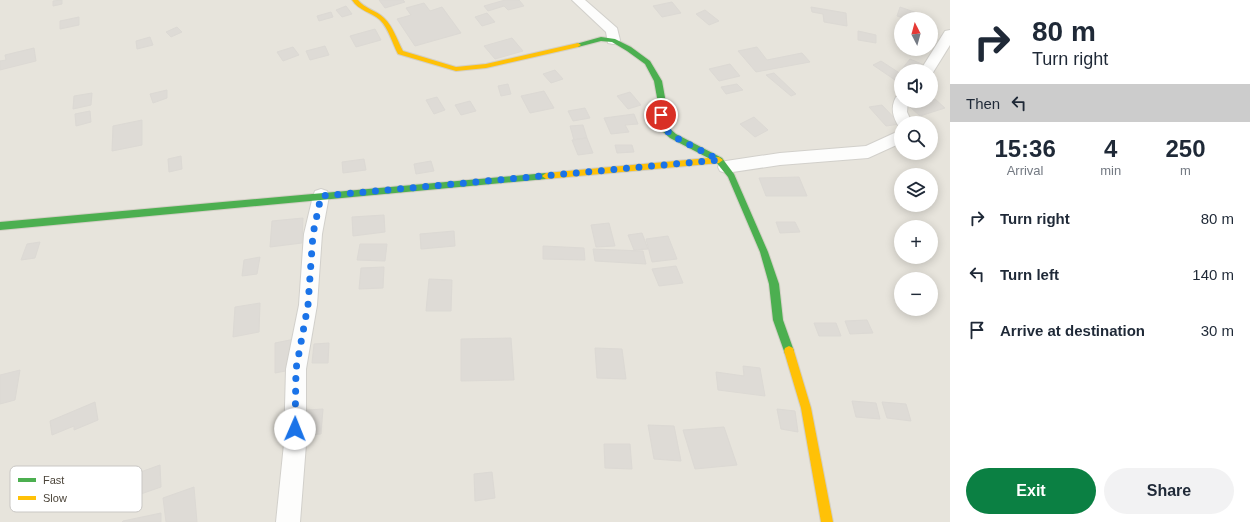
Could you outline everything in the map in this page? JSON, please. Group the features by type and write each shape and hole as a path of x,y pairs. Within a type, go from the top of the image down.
{"street":[{"path":"355,0 359,7 376,13 384,21 400,52 446,67 456,69 480,67 525,58 601,39 613,40 629,49 648,63 658,80 661,91 661,123 673,136 722,164 731,176 748,218 756,232 774,284 778,320 795,368 806,408 827,522"},
{"path":"578,0 608,26 612,31 613,40"},
{"path":"931,64 950,34"},
{"path":"0,226 321,196 868,152 894,139"},
{"path":"288,522 295,444 296,369 308,305 313,234 321,196"}],"shaded area":[{"path":"0,0 950,0 950,522 0,522"}],"building":[{"path":"62,0 62,4 53,6 53,1"},
{"path":"379,0 403,0 405,2 385,8"},
{"path":"505,0 519,0 524,6 508,10 504,6 488,11 484,6"},
{"path":"672,2 681,13 662,17 653,6"},
{"path":"424,3 430,11 442,7 461,33 415,46 397,19 411,15 406,8"},
{"path":"346,6 352,14 342,17 336,10"},
{"path":"811,7 846,13 847,26 824,22 823,14 812,12"},
{"path":"900,7 914,12 898,12"},
{"path":"705,10 719,21 709,25 696,14"},
{"path":"331,12 333,17 319,21 317,16"},
{"path":"487,13 495,22 482,26 475,17"},
{"path":"79,17 79,25 60,29 60,21"},
{"path":"177,27 182,32 171,37 166,32"},
{"path":"375,29 381,40 356,47 350,36"},
{"path":"858,31 876,35 876,43 858,40"},
{"path":"150,37 153,45 137,49 136,41"},
{"path":"512,38 523,51 495,59 484,46"},
{"path":"325,46 329,55 310,60 306,51"},
{"path":"293,47 299,55 283,61 277,52"},
{"path":"757,47 767,60 802,53 810,62 756,72 738,51"},
{"path":"34,48 36,61 0,70 0,61 6,60 5,55"},
{"path":"910,59 922,64 906,64"},
{"path":"881,61 894,69 894,79 873,65"},
{"path":"730,64 740,76 719,81 709,69"},
{"path":"555,70 563,79 551,83 543,74"},
{"path":"774,73 796,94 791,96 766,75"},
{"path":"508,84 511,94 501,96 498,86"},
{"path":"737,84 743,90 726,94 721,87"},
{"path":"167,90 167,98 153,103 150,94"},
{"path":"544,91 554,108 530,113 521,96"},
{"path":"630,92 641,105 628,109 617,96"},
{"path":"92,93 91,105 73,109 74,96"},
{"path":"437,97 445,110 434,114 426,100"},
{"path":"470,101 476,111 461,115 455,105"},
{"path":"938,102 945,108 920,116 911,108 938,108"},
{"path":"882,105 894,118 894,125 886,126 869,107"},
{"path":"585,108 590,118 573,121 568,111"},
{"path":"90,111 91,122 76,126 75,114"},
{"path":"634,114 638,124 625,125 629,132 611,134 604,118"},
{"path":"754,117 768,130 755,137 740,124"},
{"path":"142,120 142,145 112,151 113,126"},
{"path":"583,125 587,138 574,140 570,126"},
{"path":"587,138 593,153 578,155 572,140"},
{"path":"615,145 632,145 634,152 617,153"},
{"path":"181,156 182,169 169,172 168,159"},
{"path":"364,159 366,170 343,173 342,162"},
{"path":"431,161 434,171 416,174 414,164"},
{"path":"799,177 807,196 766,196 759,178"},
{"path":"384,215 385,232 353,236 352,217"},
{"path":"303,218 302,243 270,247 272,221"},
{"path":"776,222 795,222 800,232 780,233"},
{"path":"609,223 615,246 596,247 591,225"},
{"path":"454,231 455,246 421,249 420,234"},
{"path":"642,233 648,249 634,250 628,235"},
{"path":"668,236 677,259 652,262 646,239"},
{"path":"40,242 35,258 21,260 27,244"},
{"path":"360,244 387,244 385,261 357,260"},
{"path":"543,246 584,248 585,260 543,259"},
{"path":"593,249 643,251 646,264 595,261"},
{"path":"260,257 257,274 242,276 244,260"},
{"path":"676,266 683,283 659,286 652,269"},
{"path":"384,267 383,288 359,289 361,268"},
{"path":"429,279 452,280 451,311 426,311"},
{"path":"260,303 259,332 233,337 235,307"},
{"path":"867,320 873,333 850,334 845,321"},
{"path":"814,323 836,323 841,336 819,336"},
{"path":"511,338 514,380 461,381 461,339"},
{"path":"295,339 296,369 275,373 275,343"},
{"path":"329,343 328,363 312,363 314,344"},
{"path":"595,348 622,349 626,379 597,378"},
{"path":"743,366 760,368 765,396 718,390 716,372 744,376"},
{"path":"20,370 15,400 0,404 0,375"},
{"path":"852,401 876,403 880,419 856,417"},
{"path":"95,402 98,420 74,430 74,426 52,435 50,421"},
{"path":"882,402 906,404 911,421 887,418"},
{"path":"323,409 321,434 304,435 307,410"},
{"path":"777,409 795,411 798,432 781,429"},
{"path":"648,425 674,426 681,461 654,459"},
{"path":"724,427 737,465 695,469 683,430"},
{"path":"604,444 630,444 632,469 605,468"},
{"path":"160,465 161,487 142,494 142,471"},
{"path":"492,472 495,498 475,501 474,474"},
{"path":"194,487 197,522 166,522 163,498"},
{"path":"161,513 161,522 122,522 123,521"}],"traffic: fast":[{"path":"578,45 601,39 613,40 629,49 648,63 658,81 662,103 661,123 665,129 673,136 719,160 731,176 764,252 774,284 778,320 789,351"},
{"path":"0,226 546,176"}],"traffic: slow":[{"path":"355,0 364,9 379,16 385,22 400,52 456,69 486,66 578,45"},
{"path":"546,176 719,160"},
{"path":"789,351 806,408 827,522"}],"route":[{"path":"295,429 296,369 308,305 313,234 321,196 719,160 673,136 661,123 661,115"}]}
